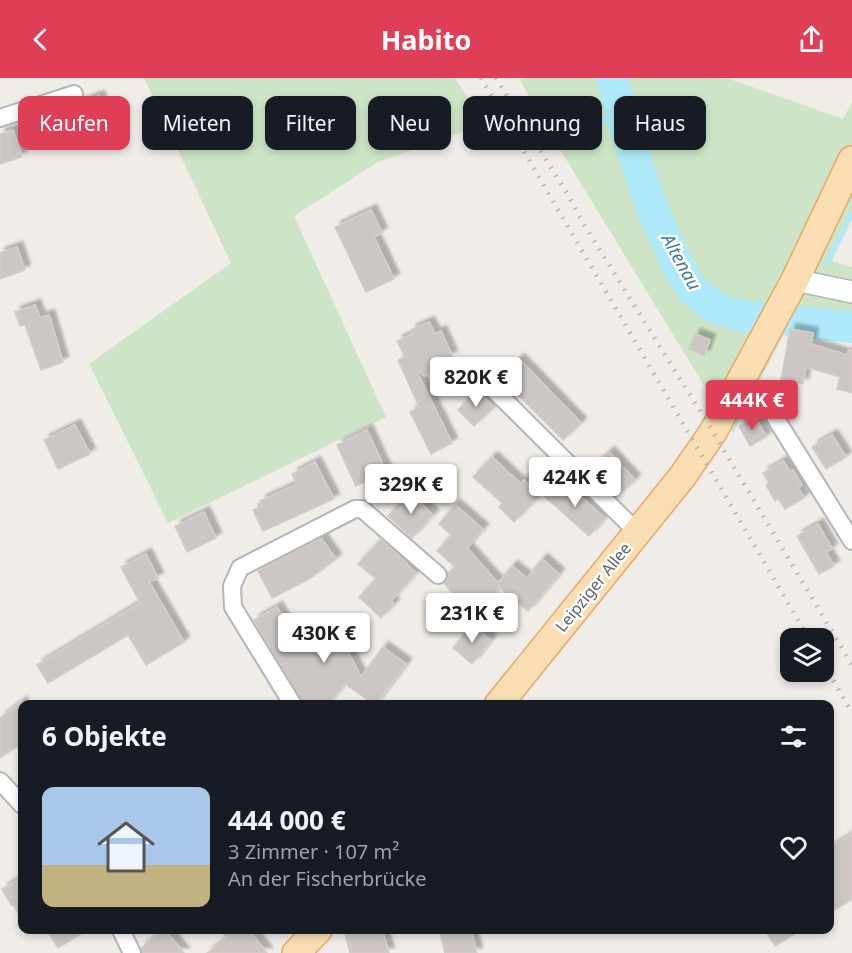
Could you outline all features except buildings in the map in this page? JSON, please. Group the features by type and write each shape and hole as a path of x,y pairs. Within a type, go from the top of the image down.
{"main road":[{"name":"Leipziger Allee","path":"502,700 703,447 742,382 795,280 852,160"},
{"path":"296,953 314,934"}],"street":[{"path":"0,118 74,94"},
{"path":"795,280 852,292"},
{"path":"480,376 637,532"},
{"path":"742,382 768,406 852,541"},
{"path":"289,700 233,607 232,586 240,568 355,509 363,509 438,575"},
{"path":"0,781 18,801"},
{"path":"123,934 132,953"}],"green space":[{"path":"144,78 455,78 467,96 463,96 463,132 451,136 451,96 368,96 368,150 412,150 378,162 294,216 386,417 168,523 89,364 231,263 178,150 253,150 253,96 152,96"},
{"path":"522,78 727,78 843,119 852,102 852,219 832,261 852,267 852,333 789,324 733,433 560,150 602,150 602,96 529,96 520,80"}],"waterway":[{"name":"Altenau","path":"612,78 623,121 654,213 679,268 692,289 707,302 723,311 744,316 852,327"},
{"path":"602,122 614,121"},
{"path":"827,263 852,213"}],"railway":[{"path":"481,78 803,628"},
{"path":"496,78 713,432 852,665"},
{"path":"834,682 852,713"}]}
